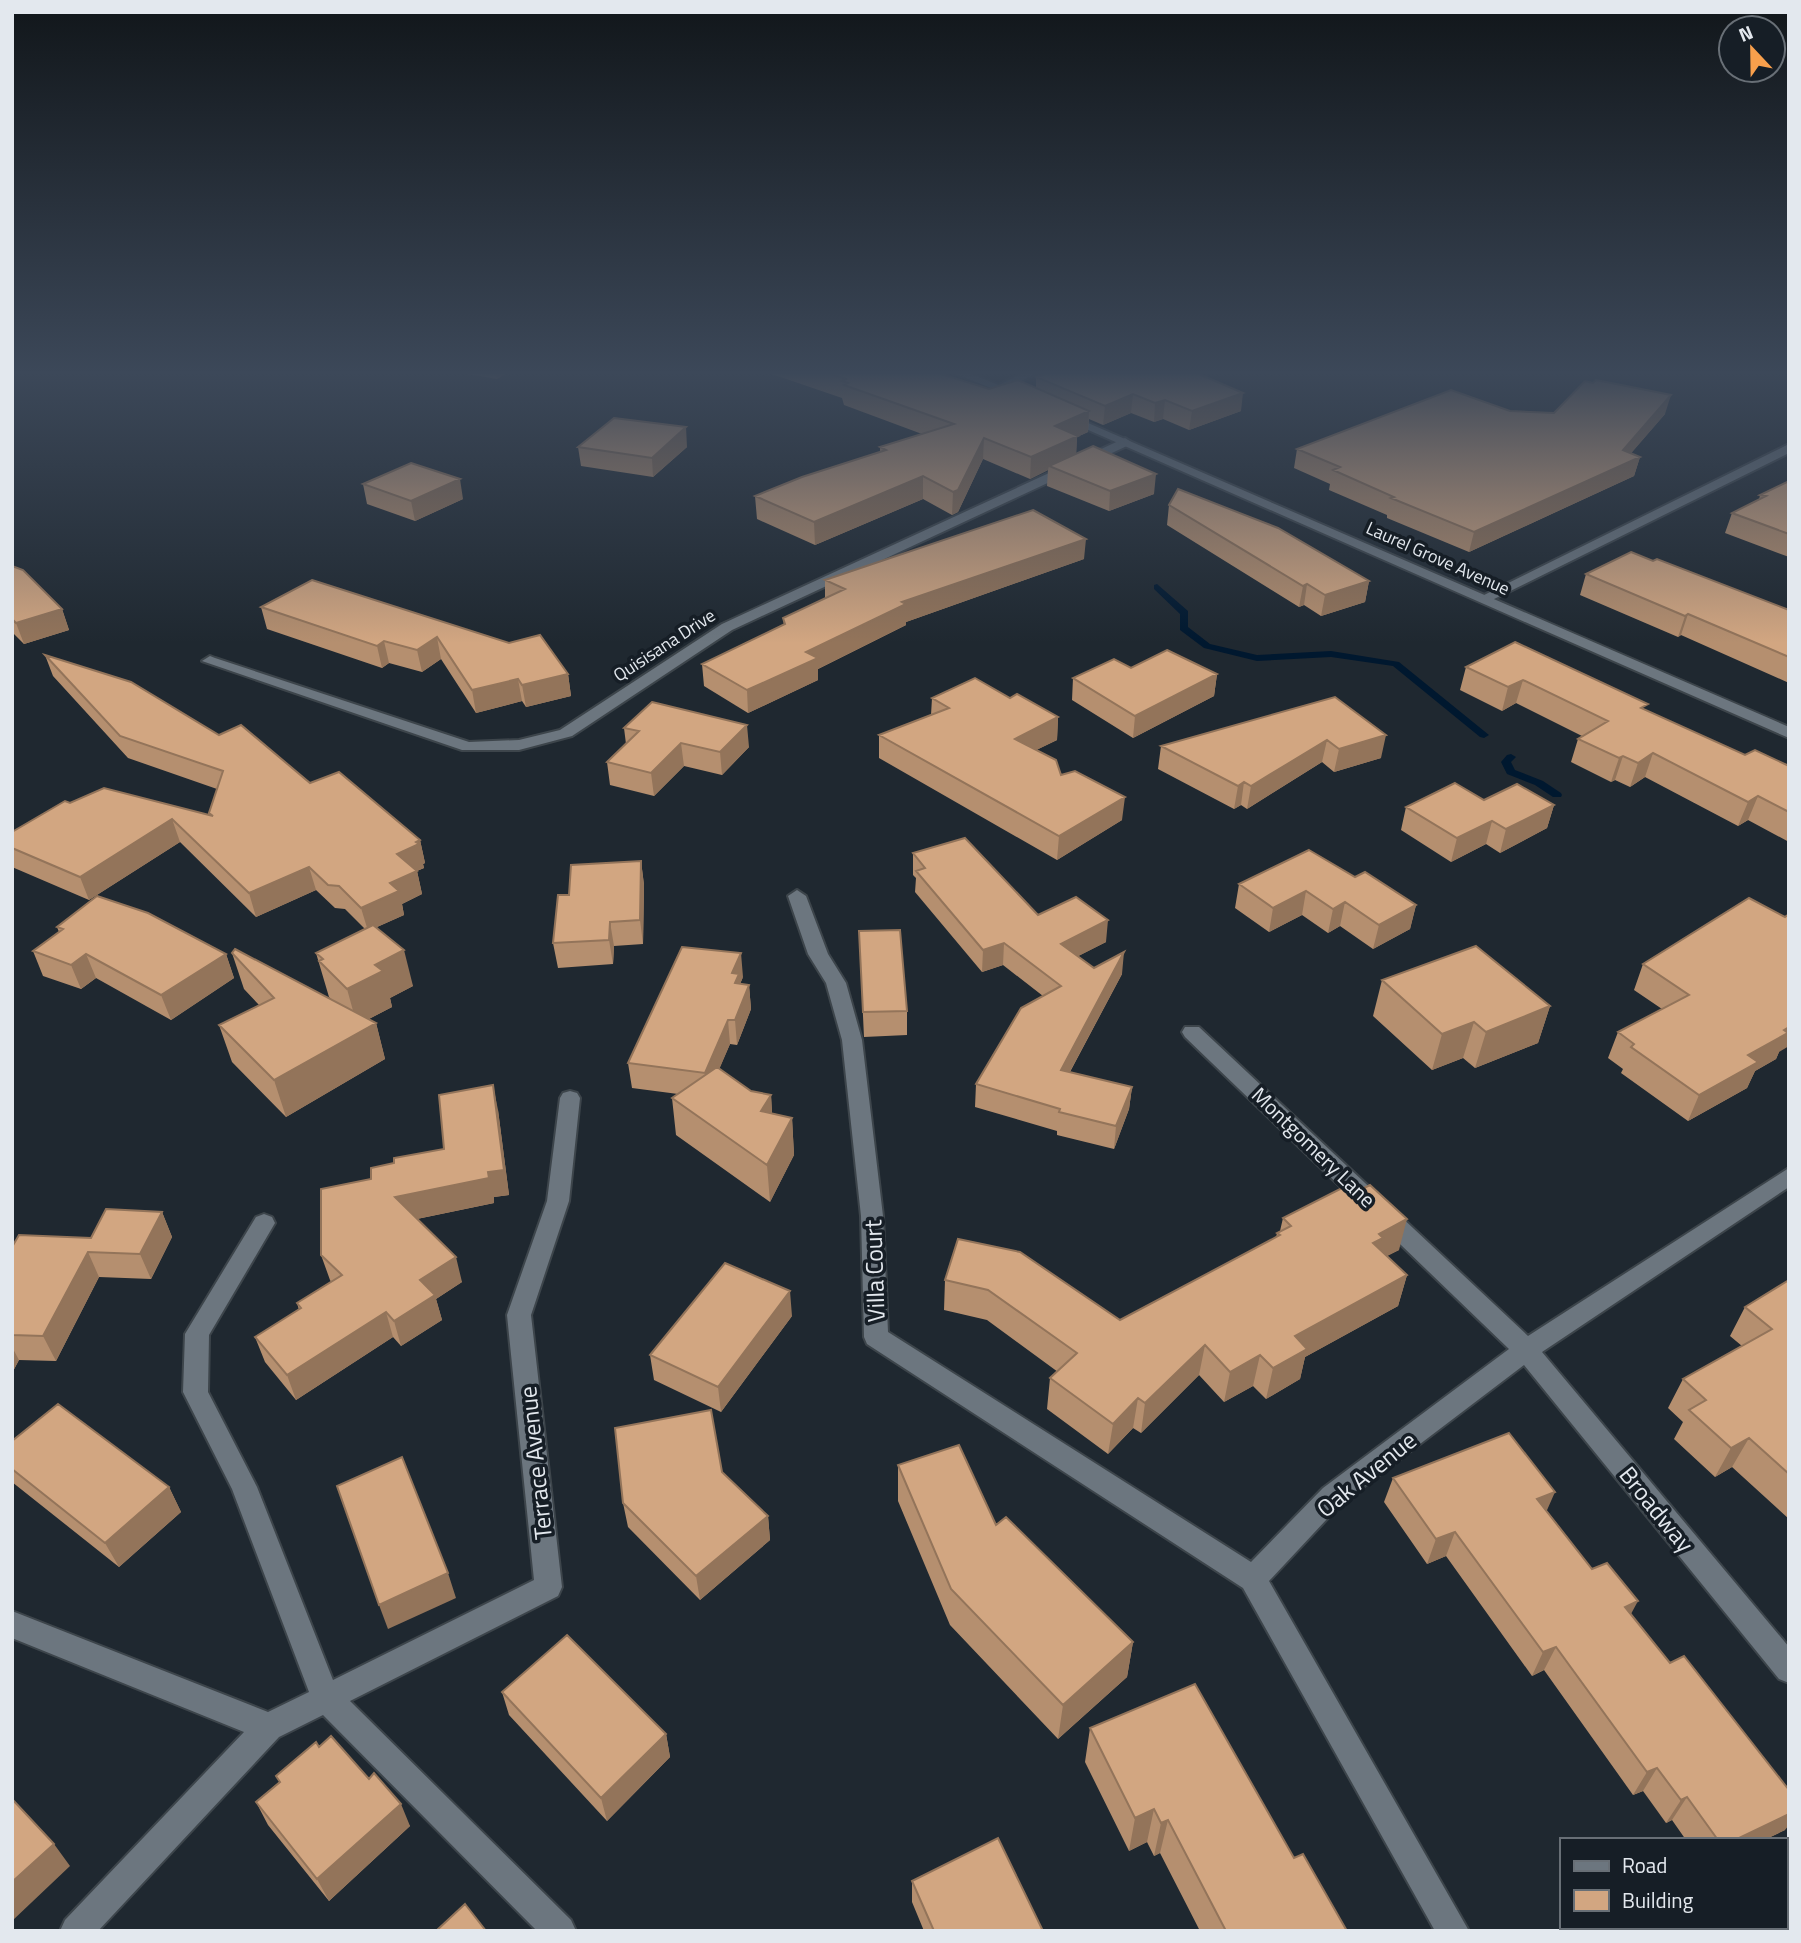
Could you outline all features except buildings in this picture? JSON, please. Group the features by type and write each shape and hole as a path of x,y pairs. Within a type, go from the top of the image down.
{"street":[{"name":"Quisisana Drive","path":"210,662 468,747 519,745 566,733 727,627 1083,462"},
{"name":"Laurel Grove Avenue","path":"1170,462 1789,733"},
{"path":"1483,599 1763,462"},
{"name":"Villa Court","path":"797,896 818,954 835,983 852,1040 872,1216 876,1337 1253,1579"},
{"name":"Montgomery Lane","path":"1192,1032 1526,1350"},
{"name":"Terrace Avenue","path":"76,1931 269,1727 548,1587 519,1315 558,1201 570,1098"},
{"name":"Oak Avenue","path":"1253,1579 1332,1496 1526,1350 1789,1176"},
{"path":"264,1223 197,1334 195,1392 244,1487 326,1698 560,1931"},
{"name":"Broadway","path":"1526,1350 1789,1669"},
{"path":"1253,1579 1453,1931"},
{"path":"12,1624 269,1727"}],"waterway":[{"path":"1157,587 1185,613 1183,628 1207,646 1257,658 1331,654 1396,664 1484,735"},
{"path":"1511,757 1506,762 1511,772 1539,783 1557,795"}]}
